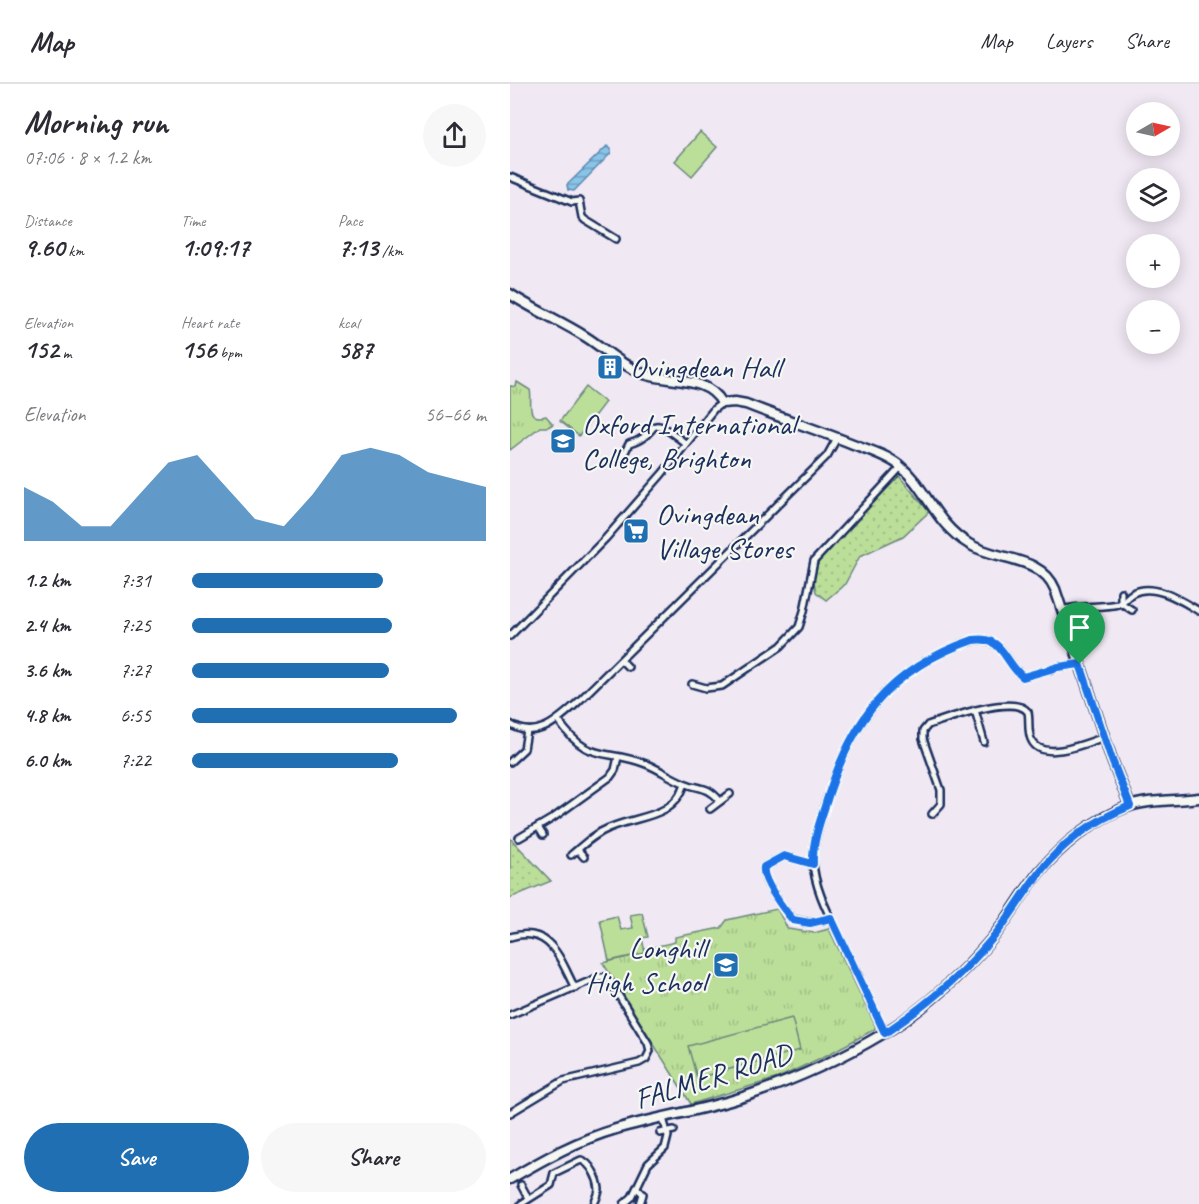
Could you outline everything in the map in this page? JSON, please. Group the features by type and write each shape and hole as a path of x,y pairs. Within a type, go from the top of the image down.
{"street":[{"path":"510,177 572,202 579,201 582,217 616,239"},
{"path":"510,294 586,336 628,367 646,375 690,381 715,394 722,404"},
{"path":"510,636 606,538 662,474 714,409 722,404 735,402 746,404 888,458 910,476 943,523 966,543 991,554 1029,564 1042,571 1053,585 1104,737 1130,806"},
{"path":"621,458 629,444 643,438 652,426 664,427 686,443"},
{"path":"624,438 629,444"},
{"path":"510,724 527,731 544,728 558,720 622,661 827,456 837,438"},
{"path":"692,684 706,688 722,686 781,646 799,627 814,561 901,467"},
{"path":"1062,610 1121,603 1133,593 1153,590 1197,610 1199,602"},
{"path":"1121,592 1121,603"},
{"path":"1121,603 1132,610"},
{"path":"885,1033 820,893 813,864 814,848 822,814 845,752 870,709 902,677 936,655 977,640 990,642 1001,648 1023,677 1058,667 1080,664"},
{"path":"622,661 628,667"},
{"path":"933,814 941,804 941,790 923,739 923,731 928,725 986,706 1025,708 1029,717 1031,740 1043,750 1069,748 1104,737"},
{"path":"975,710 984,742"},
{"path":"558,720 573,740 582,747 595,753 649,765 685,784 706,788 720,801"},
{"path":"510,762 524,749 527,731"},
{"path":"519,838 610,777 615,770 618,757"},
{"path":"571,855 594,836 610,827 670,807 680,797 685,784"},
{"path":"710,809 730,794"},
{"name":"FALMER ROAD","path":"510,1179 587,1139 615,1129 705,1108 763,1091 813,1071 885,1033 912,1014 968,966 1004,924 1040,871 1089,826 1130,806 1199,798"},
{"path":"538,827 543,835"},
{"path":"578,850 584,858"},
{"path":"813,864 784,856 764,867 763,870 766,881 793,920 810,923 831,918"},
{"path":"510,937 531,934 547,941 553,947 575,988"},
{"path":"510,1015 601,977 606,978 648,1043 650,1051 648,1058 636,1064 560,1083 510,1113"},
{"path":"624,1204 630,1200 648,1164 665,1148 668,1138 663,1132 663,1118"},
{"path":"663,1132 674,1130"},
{"path":"521,1204 551,1185 554,1173 581,1160 589,1165 597,1182 599,1191 594,1204"},
{"path":"520,1185 528,1198"},
{"path":"637,1188 643,1192 640,1204"}],"green space":[{"path":"700,132 717,147 692,176 675,161"},
{"path":"517,382 530,390 532,413 539,417 546,416 553,424 540,427 510,450 510,386 516,387"},
{"path":"586,387 605,402 579,436 560,421"},
{"path":"899,476 929,512 903,536 860,556 845,584 826,600 816,592 813,577 820,559"},
{"path":"510,838 551,881 510,898"},
{"name":"Longhill High School","path":"777,909 788,929 814,933 829,929 875,1029 778,1078 691,1104 603,963 645,953 645,949 675,942 675,937 721,928 727,920"},
{"path":"642,913 648,937 642,938 645,953 609,961 600,920 617,916 621,930 633,928 630,915"},
{"path":"792,1018 800,1050 697,1078 688,1046"}],"water":[{"path":"607,146 611,149 611,153 574,191 568,190 567,185"}],"place":[{"name":"Ovingdean Hall","path":"610,367"},
{"name":"Oxford International College, Brighton","path":"563,441"},
{"name":"Ovingdean Village Stores","path":"636,531"},
{"name":"Longhill High School","path":"726,965"}],"route":[{"path":"973,640 994,643 1001,648 1023,677 1058,667 1080,664 1119,782 1130,806 1089,826 1071,841 1040,871 1004,924 968,966 903,1021 885,1033 831,918 810,923 792,919 766,881 763,868 784,856 813,864 814,848 822,814 836,771 848,746 863,718 877,700 914,668 936,655 973,640"}]}
